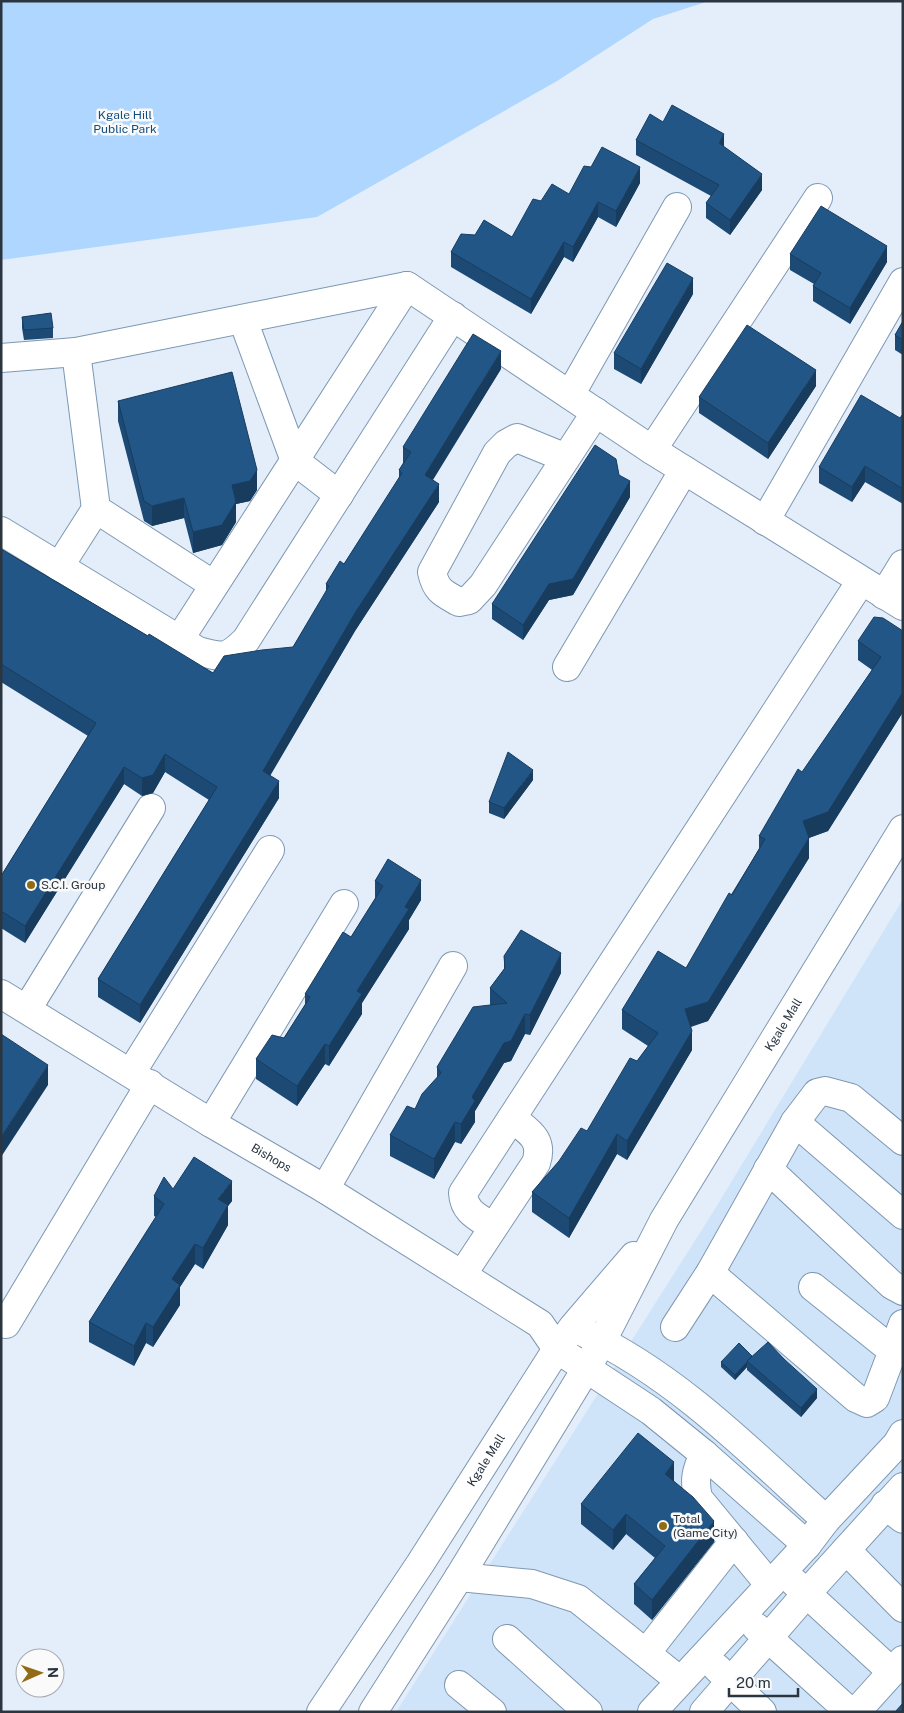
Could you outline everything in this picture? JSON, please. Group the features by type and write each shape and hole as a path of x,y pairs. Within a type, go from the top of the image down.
{"street":[{"path":"652,450 818,198"},
{"path":"570,394 677,207"},
{"path":"765,521 903,282"},
{"path":"179,640 407,286"},
{"path":"1,358 76,352 407,286 652,450 894,601 903,564"},
{"path":"1,531 198,651 216,656 233,654 246,640 453,316"},
{"path":"243,320 295,460 339,494"},
{"path":"59,567 96,509 76,352"},
{"path":"566,458 517,438 506,444 497,453 432,572 435,583 441,592 459,602 469,600 483,585 566,458 596,412"},
{"path":"567,667 684,470"},
{"path":"96,509 214,585"},
{"path":"493,1227 472,1214 464,1203 463,1193 861,581"},
{"path":"27,1009 151,808"},
{"name":"Kgale Mall","path":"373,1712 459,1577 586,1369 664,1220 903,830"},
{"path":"6,1324 140,1078 270,850"},
{"path":"211,1123 344,904"},
{"path":"326,1189 453,966"},
{"name":"Bishops","path":"1,994 211,1123 326,1189 540,1324 557,1349"},
{"path":"676,1327 710,1273 795,1122 817,1093 825,1090 852,1098 903,1141"},
{"path":"462,1275 536,1163 540,1152 537,1140 512,1118"},
{"path":"795,1122 903,1215"},
{"path":"768,1170 892,1285 903,1290"},
{"name":"Kgale Mall","path":"321,1712 420,1564 557,1349 573,1327 664,1220"},
{"path":"710,1273 856,1398 867,1403 875,1398 903,1324"},
{"path":"813,1287 893,1351"},
{"name":"Bishops","path":"540,1324 573,1327"},
{"path":"573,1327 602,1341 666,1382 733,1435 826,1520"},
{"path":"557,1349 651,1411 704,1454 806,1545"},
{"path":"660,1709 679,1680 806,1545 826,1520 897,1444 903,1434"},
{"path":"704,1454 698,1466 695,1482 698,1498 734,1541 776,1577 807,1594 898,1666 856,1712"},
{"path":"704,1712 730,1680 846,1550 897,1504"},
{"path":"646,1653 734,1541"},
{"path":"846,1550 903,1608"},
{"path":"459,1577 532,1584 578,1599 679,1680"},
{"path":"742,1614 850,1712"},
{"path":"506,1639 588,1712"},
{"path":"704,1654 762,1712"},
{"path":"459,1685 492,1712"}],"shaded area":[{"path":"903,899 903,1712 396,1712 710,1217"}],"green space":[{"name":"Kgale Hill Public Park","path":"1,1 709,1 653,19 557,81 317,217 1,260"}],"building":[{"path":"672,105 724,134 719,143 762,174 730,220 706,203 719,185 636,140 650,114 663,122"},
{"path":"602,147 640,167 616,211 598,202 573,247 564,242 531,299 451,252 461,234 475,235 484,220 512,237 533,199 541,201 552,184 569,194 584,166 591,167"},
{"path":"821,206 887,246 850,308 813,286 821,273 790,254"},
{"path":"667,263 693,278 641,369 614,353"},
{"path":"51,313 53,328 24,330 22,317"},
{"path":"903,321 903,340 895,335"},
{"path":"747,325 816,370 768,443 699,397"},
{"path":"473,334 501,351 425,475 439,484 355,613 263,771 279,781 140,1005 98,979 217,787 165,754 153,775 142,778 124,767 25,926 1,911 1,876 96,723 1,664 1,549 213,673 224,656 293,647 329,586 326,584 340,561 344,564 402,473 399,470 411,452 403,447"},
{"path":"232,372 257,470 250,481 232,485 236,502 222,525 193,532 184,498 152,506 144,501 118,401"},
{"path":"861,395 900,418 903,414 903,489 865,466 852,487 819,467"},
{"path":"595,445 616,459 619,475 630,481 573,579 549,584 523,625 492,604"},
{"path":"874,617 883,618 903,631 903,692 828,812 803,821 809,838 708,1002 685,1009 692,1031 627,1141 617,1134 569,1218 532,1192 559,1161 581,1128 587,1131 630,1058 637,1061 658,1033 622,1010 658,951 686,968 729,893 732,895 765,839 759,836 798,769 802,772 881,657 858,641"},
{"path":"508,752 533,770 504,808 489,802"},
{"path":"388,859 421,880 405,907 409,909 357,991 362,994 329,1046 325,1044 297,1086 256,1059 272,1035 284,1038 310,997 305,994 343,932 351,937 383,886 375,881"},
{"path":"521,930 561,953 530,1015 525,1014 511,1041 504,1043 472,1097 475,1101 461,1124 455,1122 434,1159 390,1135 407,1106 415,1109 422,1094 441,1073 437,1067 473,1007 507,1003 490,988 505,968 504,956"},
{"path":"1,1034 48,1065 1,1137"},
{"path":"194,1157 232,1181 218,1199 228,1205 203,1248 195,1244 172,1279 180,1285 153,1327 146,1323 134,1346 89,1322 164,1204 154,1196 164,1177 173,1189"},
{"path":"768,1342 817,1389 801,1408 747,1361"},
{"path":"739,1343 752,1356 735,1375 721,1362"},
{"path":"638,1433 674,1462 665,1474 693,1497 714,1521 652,1600 634,1584 665,1546 626,1514 613,1530 581,1504"},
{"path":"903,1703 903,1712 895,1712"}],"place":[{"name":"S.C.I. Group","path":"31,885"},
{"name":"Total (Game City)","path":"663,1526"}]}
